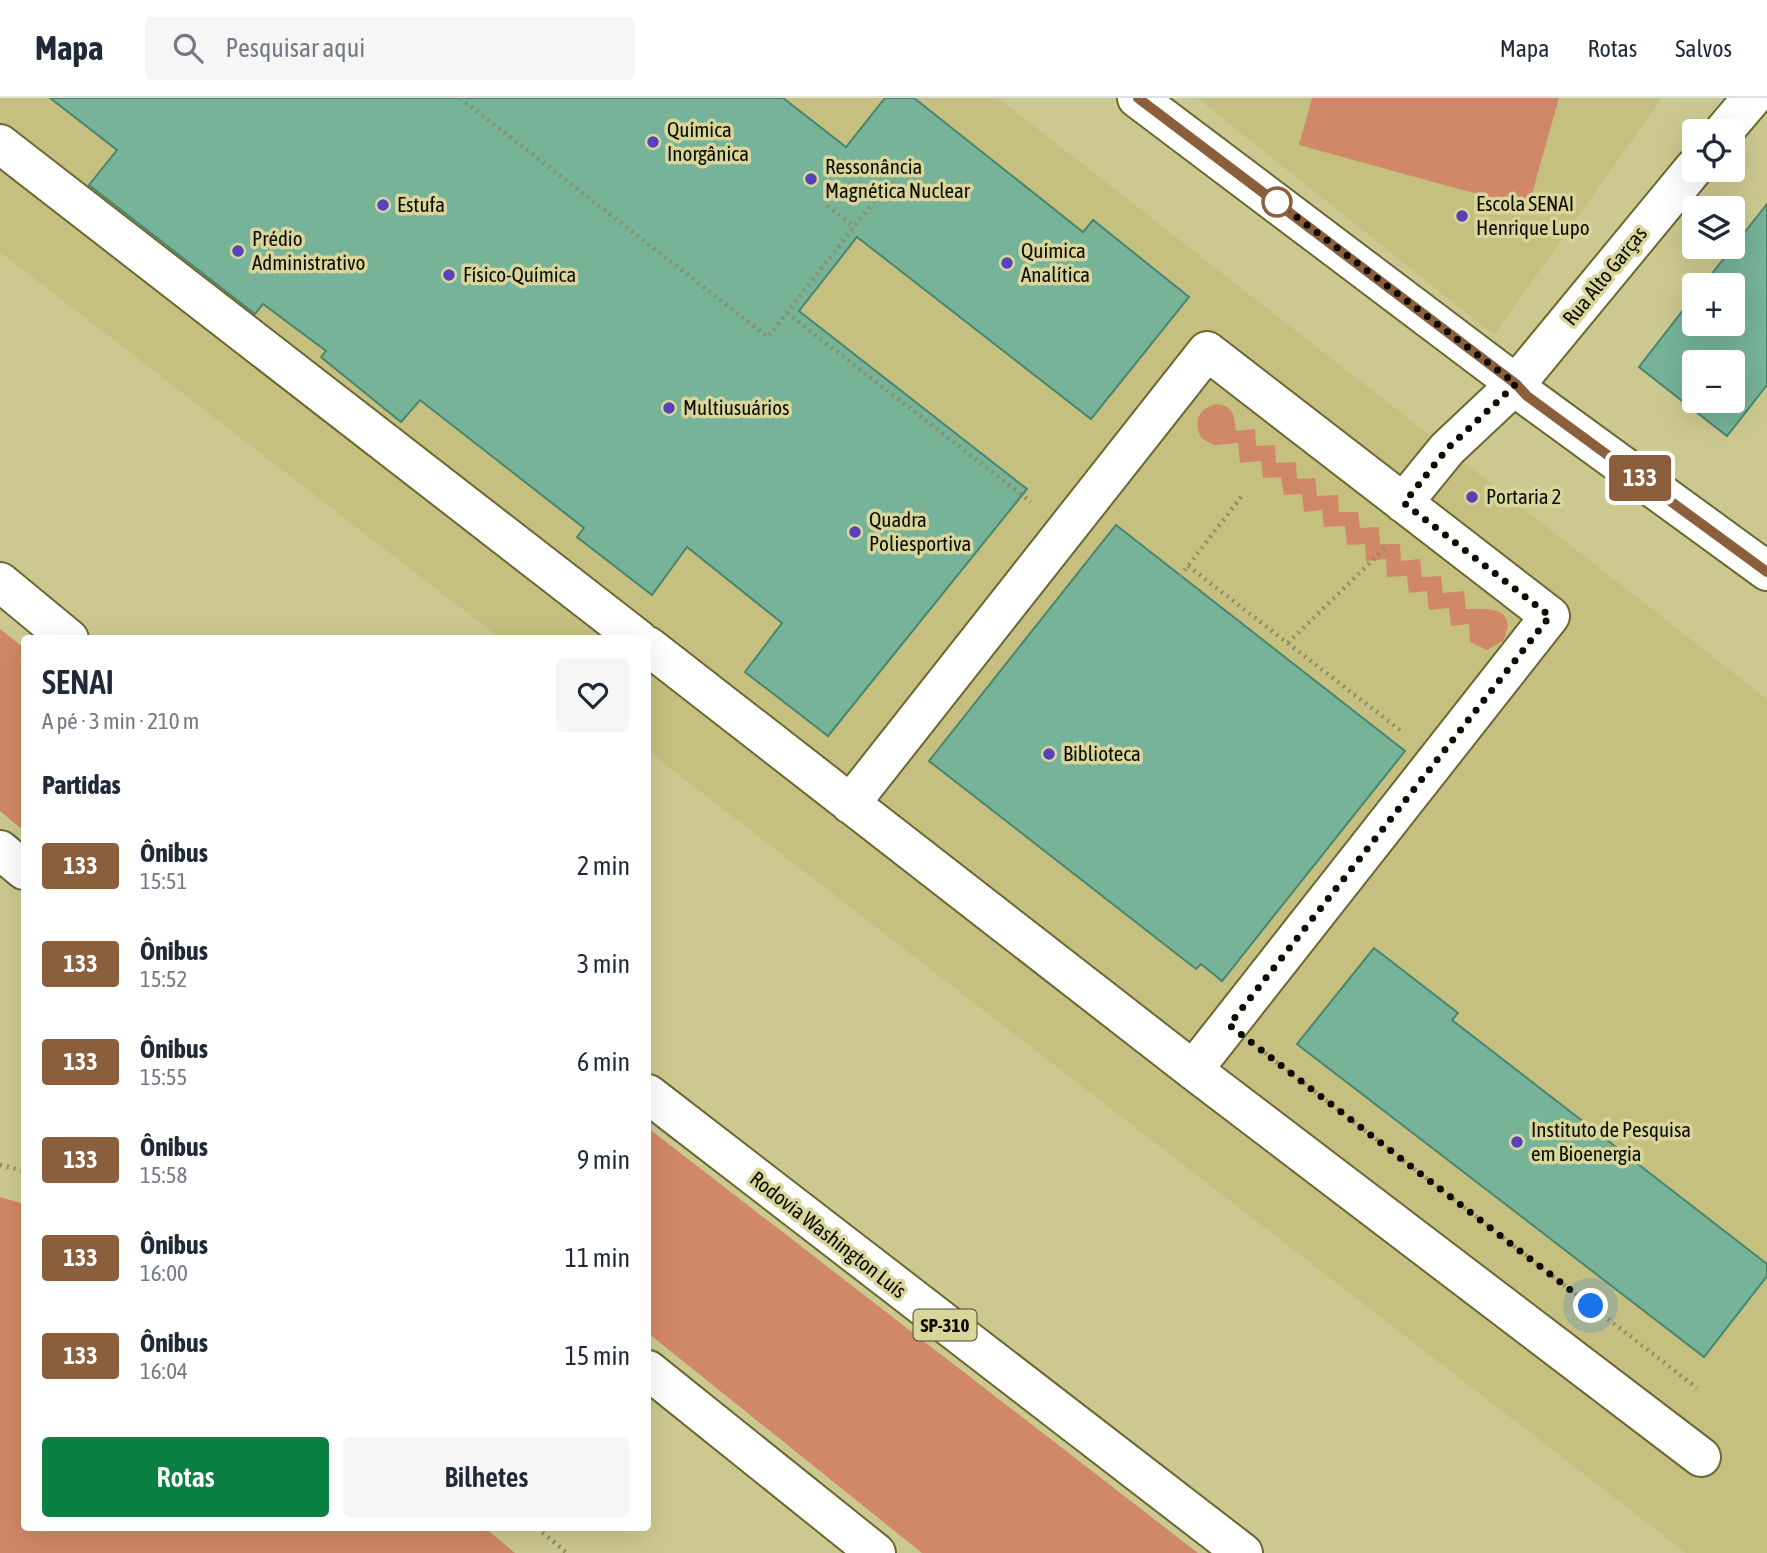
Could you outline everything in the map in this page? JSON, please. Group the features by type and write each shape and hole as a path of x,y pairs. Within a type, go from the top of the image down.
{"main road":[{"path":"1138,98 1516,384 1527,396 1767,572"},
{"path":"1734,119 1752,98"},
{"path":"0,144 633,635"},
{"name":"Rua Alto Garças","path":"1404,503 1447,449 1516,384 1682,182"},
{"path":"850,804 1207,351 1550,616 1193,1070"},
{"path":"0,582 64,635"},
{"path":"0,592 55,635"},
{"path":"651,648 1193,1070 1700,1457"},
{"path":"0,850 21,868"},
{"name":"Rodovia Washington Luís","path":"651,1096 1243,1553"},
{"path":"651,1372 876,1553"}],"path":[{"path":"460,98 768,337 885,187 900,182"},
{"path":"827,206 855,226"},
{"path":"787,313 1066,529"},
{"path":"1181,576 1242,496"},
{"path":"1188,566 1437,759"},
{"path":"1229,1025 1697,1388"},
{"path":"0,1165 21,1170"},
{"path":"541,1531 568,1553"}],"shaded area":[{"path":"0,98 998,98 1767,699 1767,1553 1686,1553 651,753 651,635 496,635 0,252"},
{"name":"Escola SENAI Henrique Lupo","path":"1197,98 1662,98 1494,335"},
{"path":"1312,98 1559,98 1528,208 1299,145"},
{"path":"1216,404 1230,409 1236,431 1255,429 1256,446 1275,445 1276,463 1296,462 1297,479 1315,478 1317,496 1338,495 1339,512 1358,512 1360,528 1379,527 1380,544 1400,544 1401,561 1420,559 1422,577 1441,576 1443,593 1464,591 1466,609 1492,610 1504,616 1507,630 1503,641 1487,650 1470,642 1469,624 1451,626 1449,608 1429,610 1427,591 1409,593 1407,576 1387,577 1386,559 1366,561 1365,544 1347,545 1345,526 1324,527 1322,510 1304,512 1302,494 1284,495 1281,477 1263,478 1261,461 1240,463 1238,443 1214,445 1201,438 1199,417 1205,409"},
{"path":"0,629 21,646 21,828 0,811"},
{"path":"651,1130 1198,1553 922,1553 651,1335"},
{"path":"0,1197 21,1203 21,1531 489,1531 515,1553 0,1553"}],"building":[{"path":"50,98 783,98 846,147 885,98 914,98 1083,232 1093,220 1189,297 1091,419 857,237 799,311 1027,489 828,736 745,672 782,623 687,547 652,595 577,537 584,528 420,400 401,422 321,357 326,351 263,304 255,314 89,185 117,150"},
{"path":"1767,204 1767,385 1727,436 1698,413 1745,413 1745,350 1682,350 1682,401 1639,367 1682,311 1682,336 1745,336 1745,273 1712,273 1724,259 1745,259 1745,232"},
{"name":"Biblioteca","path":"1116,525 1405,751 1222,981 1201,964 1196,969 929,761"},
{"path":"1374,948 1458,1013 1452,1020 1767,1264 1767,1276 1704,1357 1297,1044"}],"bus line":[{"name":"133","path":"1138,98 1516,384 1527,396 1767,572"}],"place":[{"name":"Química Inorgânica","path":"653,142"},
{"name":"Ressonância Magnética Nuclear","path":"811,179"},
{"name":"Estufa","path":"383,205"},
{"name":"Escola SENAI Henrique Lupo","path":"1462,216"},
{"name":"Prédio Administrativo","path":"238,251"},
{"name":"Química Analítica","path":"1007,263"},
{"name":"Físico-Química","path":"449,275"},
{"name":"Multiusuários","path":"669,408"},
{"name":"Portaria 2","path":"1472,497"},
{"name":"Quadra Poliesportiva","path":"855,532"},
{"name":"Biblioteca","path":"1049,754"},
{"name":"Instituto de Pesquisa em Bioenergia","path":"1517,1142"}],"route":[{"path":"1277,202 1516,384 1447,449 1404,503 1550,616 1229,1025 1591,1306"}]}
